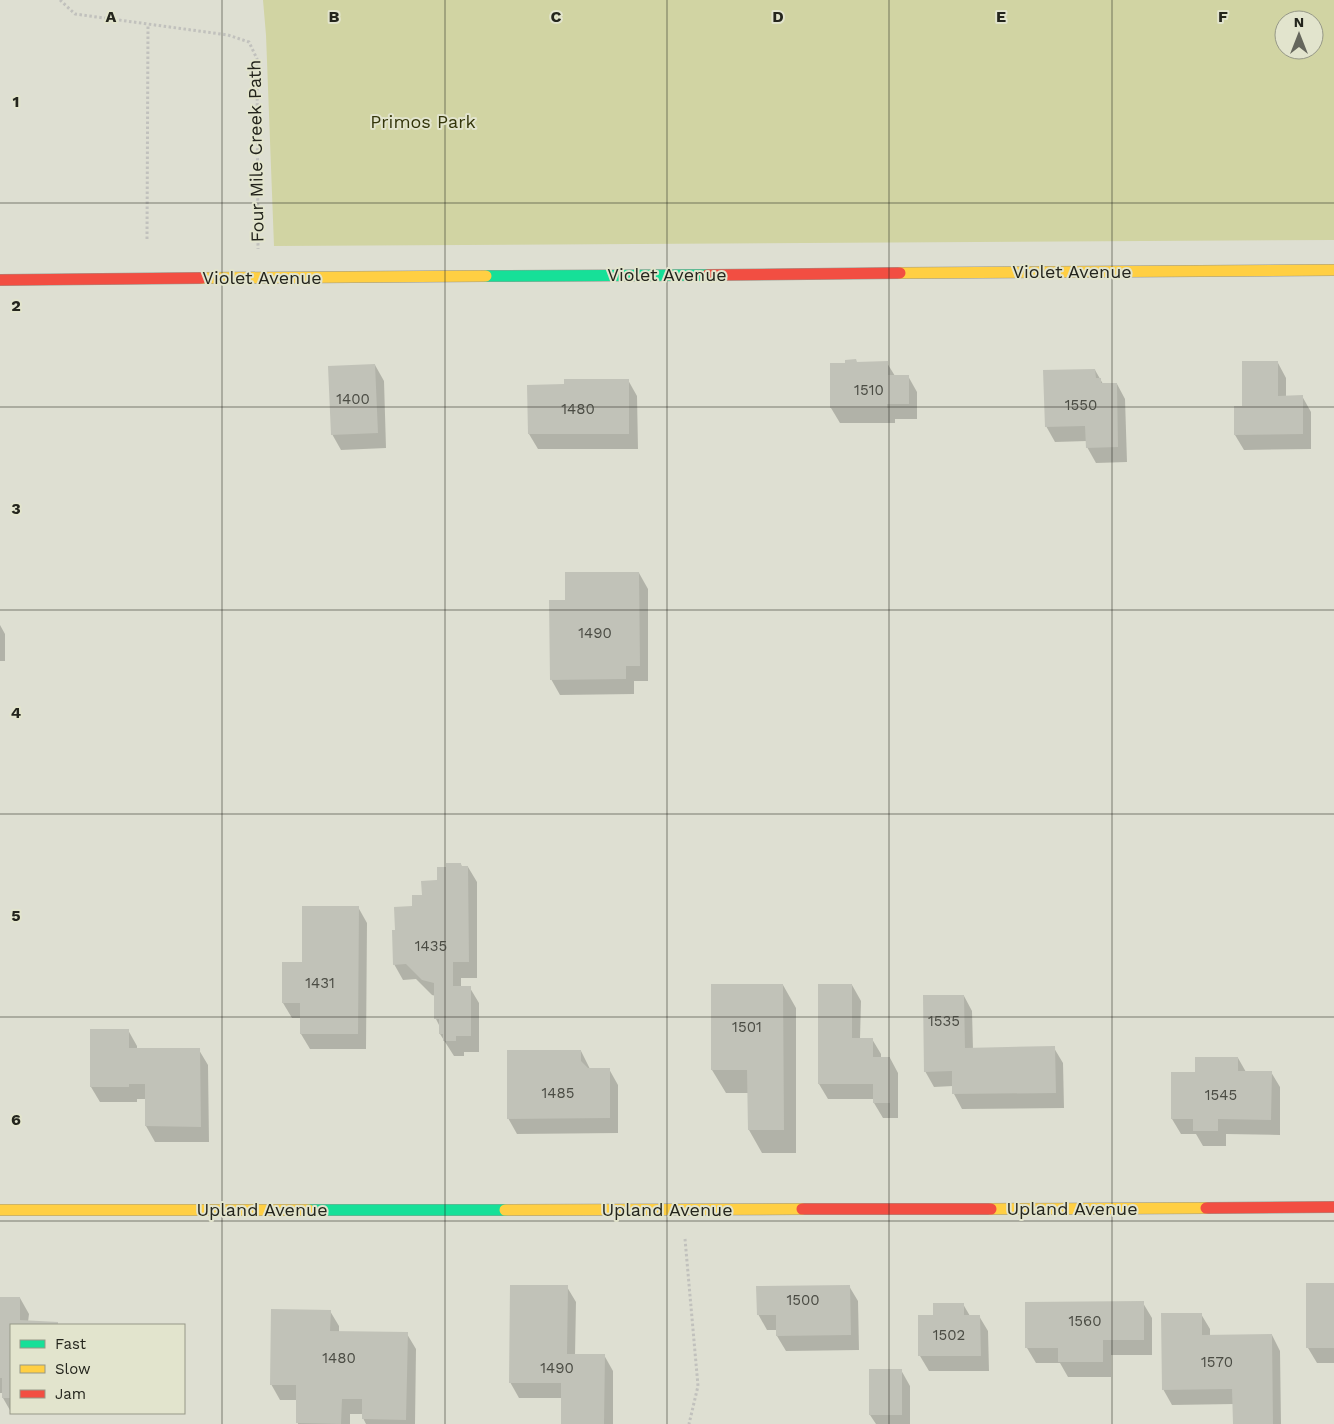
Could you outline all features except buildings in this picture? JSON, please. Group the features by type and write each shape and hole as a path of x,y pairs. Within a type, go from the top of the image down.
{"street":[{"name":"Violet Avenue","path":"0,280 1334,270"},
{"name":"Upland Avenue","path":"0,1210 684,1210 1334,1207"}],"path":[{"name":"Four Mile Creek Path","path":"60,0 74,14 228,35 249,42 257,59 258,279"},
{"path":"147,239 148,24"},
{"path":"684,1210 685,1243 694,1325 698,1386 689,1424"}],"green space":[{"name":"Primos Park","path":"263,0 1334,0 1334,240 274,246"}],"traffic: fast":[{"path":"486,276 707,275"},
{"path":"309,1210 505,1210"}],"traffic: slow":[{"path":"900,273 1334,270"},
{"path":"202,278 486,276"},
{"path":"991,1209 1206,1208"},
{"path":"505,1210 802,1209"},
{"path":"0,1210 309,1210"}],"traffic: jam":[{"path":"707,275 900,273"},
{"path":"0,280 202,278"},
{"path":"1206,1208 1334,1207"},
{"path":"802,1209 991,1209"}]}
